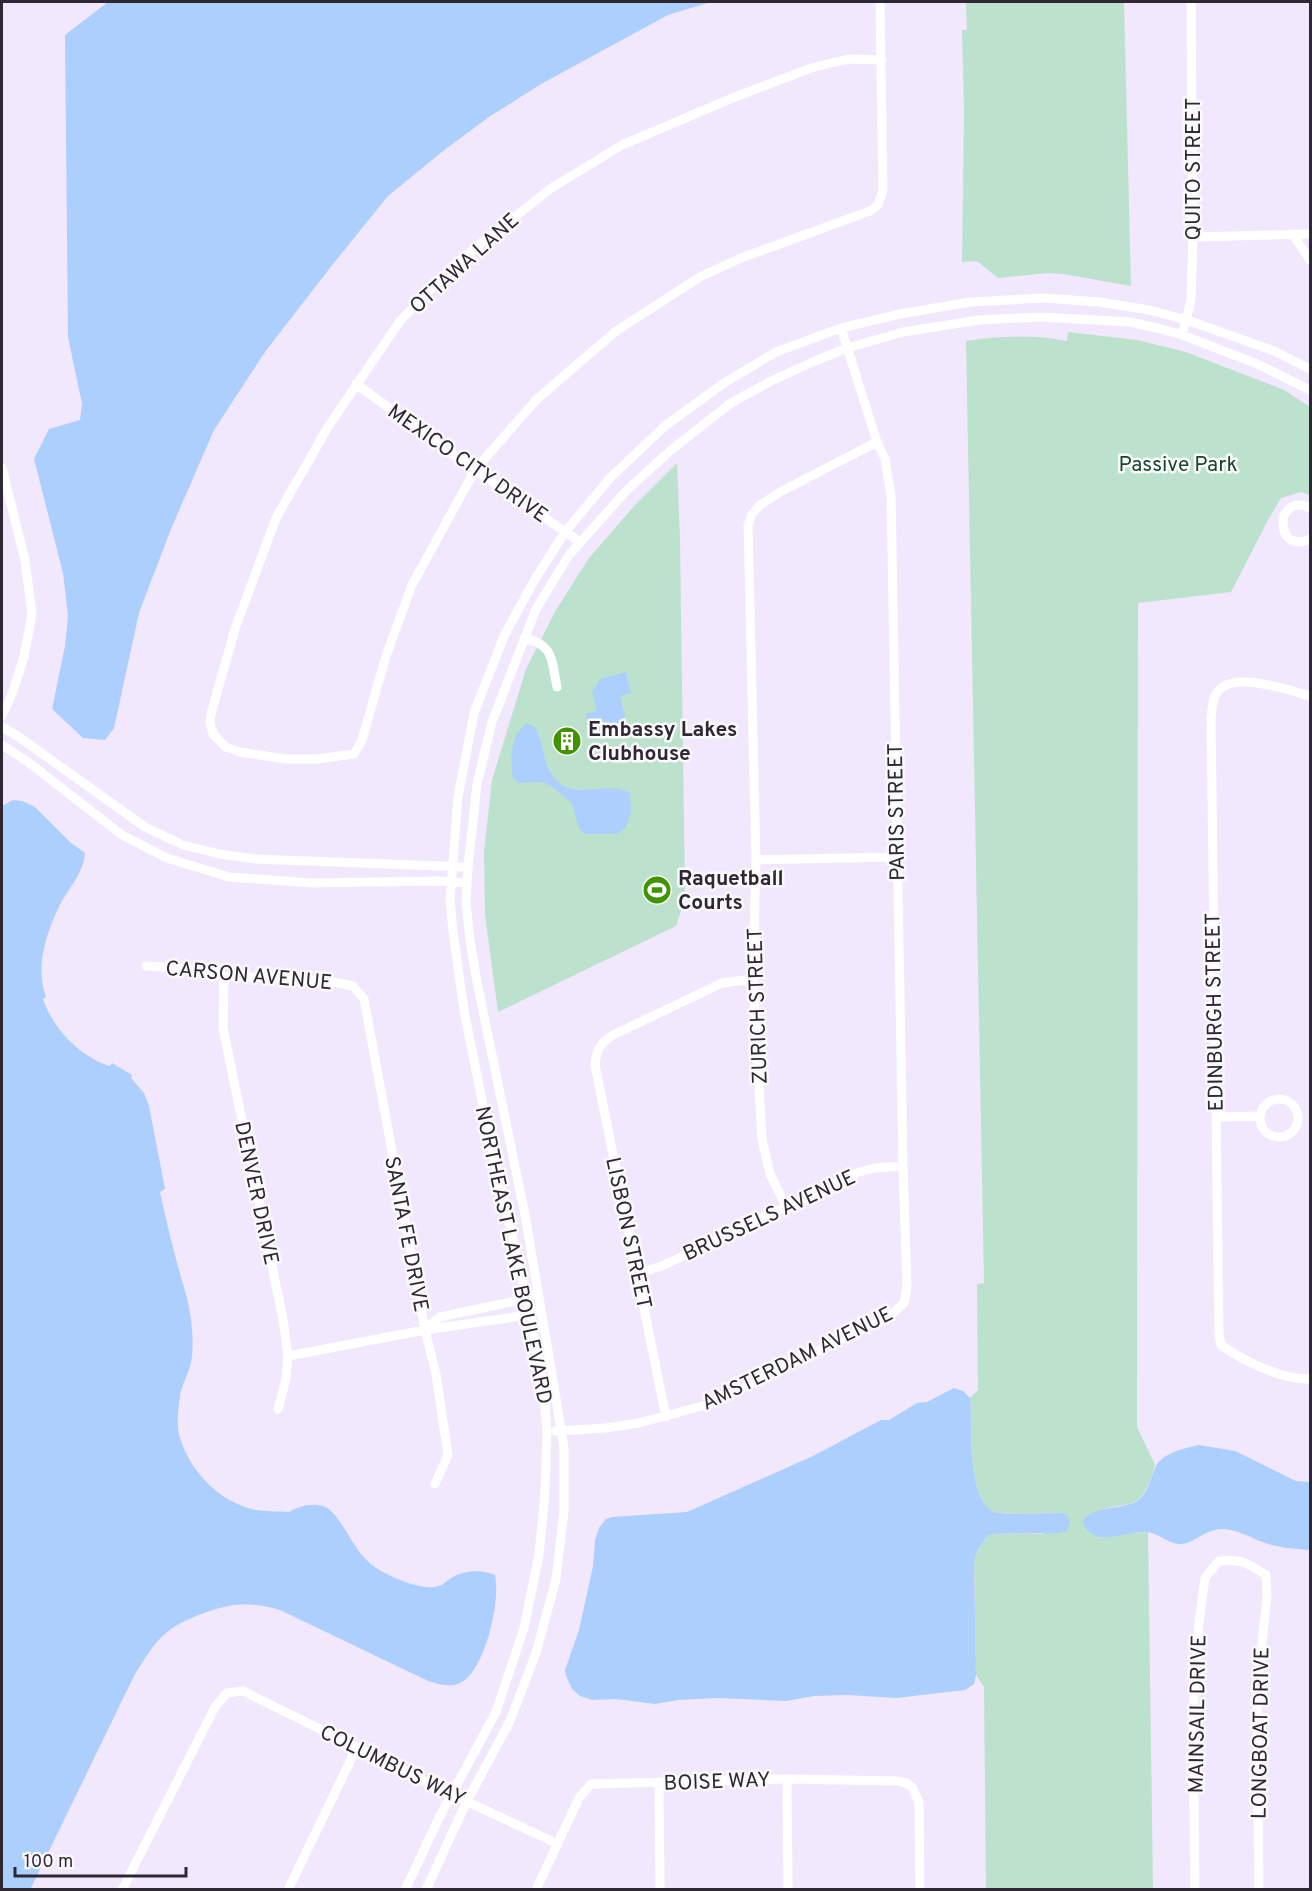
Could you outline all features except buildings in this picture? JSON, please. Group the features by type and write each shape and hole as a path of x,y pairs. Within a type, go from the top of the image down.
{"street":[{"path":"475,470 536,400 616,331 700,277 741,258 870,211 878,205 883,190 880,2"},
{"name":"QUITO STREET","path":"1182,335 1191,300 1193,237 1191,2"},
{"name":"OTTAWA LANE","path":"475,470 412,585 386,656 362,740 354,754 317,759 285,759 240,752 226,747 213,734 210,723 213,705 235,629 276,518 328,427 399,321 447,272 550,189 622,145 735,97 811,68 848,59 882,60"},
{"path":"1193,237 1311,234"},
{"path":"1293,235 1311,260"},
{"name":"NORTHEAST LAKE BOULEVARD","path":"405,1890 440,1816 496,1712 524,1628 539,1555 545,1492 547,1432 544,1393 530,1312 491,1145 464,1011 453,932 451,882 458,797 474,713 504,636 535,579 566,532 610,477 665,426 724,383 776,352 841,328 900,314 970,302 1044,298 1099,302 1149,310 1187,320 1274,351 1311,369"},
{"name":"NORTHEAST LAKE BOULEVARD","path":"426,1890 467,1802 510,1720 536,1653 555,1579 564,1511 564,1448 525,1215 475,971 470,941 467,883 477,784 492,722 536,609 569,555 627,490 672,450 731,403 771,381 848,348 903,332 989,319 1041,317 1130,322 1182,335 1255,363 1311,390"},
{"name":"PARIS STREET","path":"841,328 877,442 885,459 891,495 907,1286 904,1303"},
{"name":"MEXICO CITY DRIVE","path":"356,384 580,542"},
{"name":"ZURICH STREET","path":"786,1206 770,1174 762,1139 753,979 756,860 748,525 752,514 760,505 782,491 877,442"},
{"path":"2,468 25,560 32,614 24,657 2,716"},
{"path":"1311,508 1301,505 1290,509 1282,525 1291,539 1302,542 1311,539"},
{"path":"524,638 537,641 549,651 557,687"},
{"name":"EDINBURGH STREET","path":"1311,696 1245,681 1227,684 1215,696 1211,719 1219,1334 1221,1345 1233,1354 1257,1365 1297,1378 1311,1379"},
{"path":"2,727 145,827 183,844 220,854 255,859 468,867"},
{"path":"2,745 28,762 122,836 177,862 228,877 311,883 439,880 467,883"},
{"path":"756,860 897,857"},
{"name":"CARSON AVENUE","path":"146,966 184,968 224,976 329,981 353,986"},
{"name":"DENVER DRIVE","path":"224,976 223,1028 283,1319 288,1356 286,1380 278,1409"},
{"name":"LISBON STREET","path":"666,1417 595,1065 598,1048 611,1036 722,982 753,979"},
{"name":"SANTA FE DRIVE","path":"353,986 364,999 425,1330 436,1374 448,1455 435,1484"},
{"path":"1284,1100 1294,1107 1298,1119 1289,1134 1277,1137 1263,1127 1260,1116 1262,1110 1271,1101 1284,1100"},
{"path":"1216,1117 1260,1116"},
{"name":"BRUSSELS AVENUE","path":"638,1273 662,1266 859,1172 875,1168 903,1167"},
{"path":"425,1330 440,1317 511,1302 538,1293"},
{"name":"AMSTERDAM AVENUE","path":"547,1432 639,1423 710,1404 891,1315 904,1303"},
{"path":"288,1356 425,1330 514,1317 541,1309"},
{"name":"MAINSAIL DRIVE","path":"1196,1890 1193,1712 1199,1623 1205,1578 1219,1561 1236,1560"},
{"name":"LONGBOAT DRIVE","path":"1236,1560 1250,1564 1266,1575 1267,1596 1257,1690 1259,1890"},
{"name":"COLUMBUS WAY","path":"122,1890 215,1707 227,1693 243,1690 467,1802 558,1844"},
{"path":"288,1890 357,1747"},
{"path":"787,1779 788,1890"},
{"name":"BOISE WAY","path":"558,1844 579,1798 591,1784 787,1779 898,1780 912,1787 919,1802 920,1890"},
{"path":"659,1782 660,1890"},
{"path":"536,1890 558,1844"}],"green space":[{"path":"966,2 1124,2 1131,286 1047,273 998,278 977,261 962,262 964,112 962,30 967,30"},
{"name":"Passive Park","path":"1068,332 1137,340 1186,352 1284,390 1310,407 1310,495 1301,492 1281,498 1231,592 1138,603 1137,1427 1155,1465 1149,1483 1136,1501 1110,1507 1086,1517 1134,1533 1148,1532 1153,1889 986,1889 984,1687 976,1675 975,1558 979,1547 990,1534 1044,1534 1063,1513 994,1512 985,1504 979,1492 973,1460 970,1398 978,1390 977,1284 984,1283 966,341 1017,336 1067,341"},
{"path":"677,463 685,899 676,926 498,1012 485,914 484,852 492,780 526,669 556,610 589,558 635,505"}],"water":[{"path":"108,2 711,2 668,15 541,84 489,117 388,196 265,352 214,430 171,529 139,613 114,728 105,740 83,738 52,709 65,646 68,616 63,573 34,459 49,429 80,420 82,404 68,337 65,35"},
{"path":"626,672 631,693 620,696 625,716 617,729 591,735 586,714 597,711 592,692 600,679"},
{"path":"527,723 534,726 537,731 549,770 557,781 577,790 609,788 630,793 631,812 626,827 617,834 585,834 579,829 572,803 555,789 544,782 519,783 513,778 514,740"},
{"path":"13,800 35,807 70,842 85,853 80,871 52,922 44,947 41,973 46,997 43,999 53,1021 69,1040 88,1056 110,1066 112,1063 132,1075 131,1078 144,1093 149,1106 165,1189 160,1192 191,1321 192,1358 181,1393 178,1423 180,1438 191,1462 198,1473 217,1492 240,1505 257,1510 289,1512 311,1505 328,1508 364,1557 378,1569 398,1579 413,1585 435,1587 461,1573 479,1571 495,1575 496,1586 496,1601 484,1651 469,1676 460,1683 452,1685 428,1681 280,1610 269,1607 234,1605 198,1615 172,1628 157,1642 135,1674 30,1890 2,1889 2,806"},
{"path":"954,1388 963,1391 970,1398 975,1477 985,1504 998,1513 1063,1513 1067,1515 1070,1523 1066,1531 1060,1533 990,1534 979,1547 974,1563 976,1675 974,1684 965,1690 896,1698 848,1695 814,1696 786,1701 718,1698 678,1700 655,1704 616,1699 592,1700 580,1696 572,1689 565,1670 579,1630 593,1566 595,1540 599,1528 606,1519 687,1512 813,1456 881,1420 889,1420 917,1403 927,1402"},
{"path":"1199,1445 1235,1451 1296,1481 1310,1482 1310,1550 1271,1545 1228,1529 1216,1530 1184,1544 1170,1542 1149,1532 1101,1537 1087,1531 1083,1523 1092,1513 1131,1504 1141,1498 1162,1458"}],"place":[{"name":"Embassy Lakes Clubhouse","path":"567,741"},
{"name":"Raquetball Courts","path":"657,890"}]}
